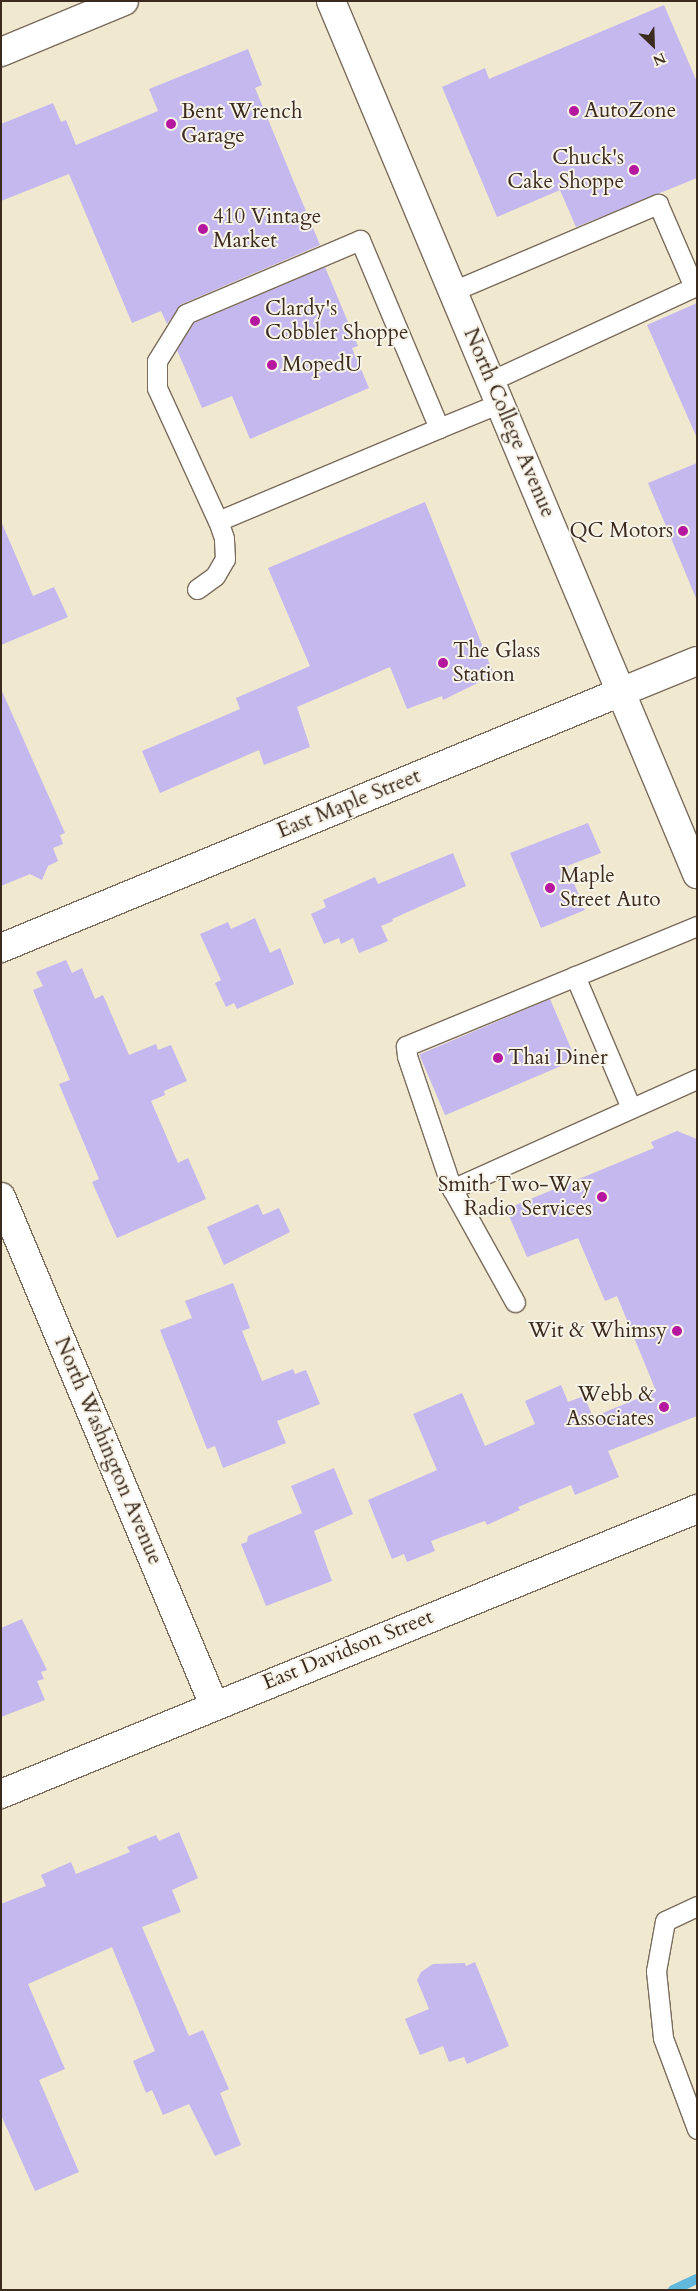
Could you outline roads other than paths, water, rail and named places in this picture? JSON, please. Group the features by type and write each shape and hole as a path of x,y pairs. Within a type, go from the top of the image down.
{"street":[{"path":"1,52 124,1"},
{"name":"North College Avenue","path":"331,1 697,874"},
{"name":"East Maple Street","path":"1,948 697,661"},
{"name":"North Washington Avenue","path":"1,1197 214,1704"},
{"name":"East Davidson Street","path":"1,1794 214,1704 697,1509"}],"lane":[{"path":"218,521 439,428 495,392 694,287 658,204 453,291"},
{"path":"197,589 215,576 225,559 224,538 157,388 157,361 186,314 360,240 439,428"},
{"path":"515,1302 452,1189 406,1056 406,1046 697,926"},
{"path":"575,976 631,1108"},
{"path":"452,1189 697,1079"},
{"path":"697,1906 665,1921 656,1971 664,2038 697,2129"}],"waterway":[{"path":"673,2290 697,2279"}],"place":[{"name":"AutoZone","path":"574,111"},
{"name":"Bent Wrench Garage","path":"171,124"},
{"name":"Chuck's Cake Shoppe","path":"634,170"},
{"name":"410 Vintage Market","path":"203,229"},
{"name":"Clardy's Cobbler Shoppe","path":"255,321"},
{"name":"MopedU","path":"272,365"},
{"name":"QC Motors","path":"683,531"},
{"name":"The Glass Station","path":"443,663"},
{"name":"Maple Street Auto","path":"550,888"},
{"name":"Thai Diner","path":"498,1058"},
{"name":"Smith Two-Way Radio Services","path":"602,1197"},
{"name":"Wit & Whimsy","path":"677,1331"},
{"name":"Webb & Associates","path":"664,1407"}]}
